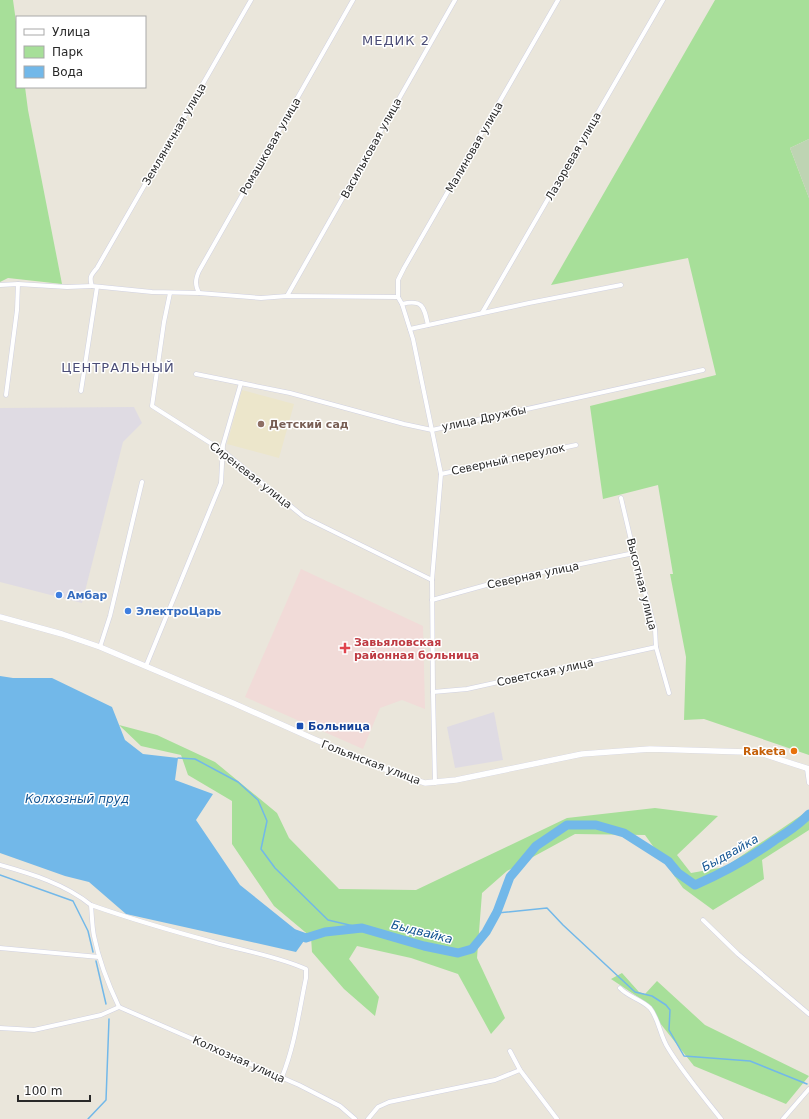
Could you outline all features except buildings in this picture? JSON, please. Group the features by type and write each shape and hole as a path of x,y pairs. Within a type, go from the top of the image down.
{"main road":[{"name":"Гольянская улица","path":"0,617 62,634 100,647 314,739 395,773 421,782 456,780 582,754 650,749 746,752 763,754 808,769"}],"street":[{"name":"Земляничная улица","path":"81,391 95,287 90,279 91,275 97,268 251,0"},
{"name":"Ромашковая улица","path":"199,293 195,279 199,271 354,0"},
{"name":"Васильковая улица","path":"287,296 455,0"},
{"name":"Малиновая улица","path":"398,297 398,280 404,268 558,0"},
{"name":"Лазоревая улица","path":"482,313 663,0"},
{"path":"6,395 17,310 18,284"},
{"path":"0,285 18,284 95,287 261,298 287,296 398,297 402,304 410,329 441,474 432,580 435,782"},
{"path":"410,329 621,285"},
{"name":"Сиреневая улица","path":"170,293 164,322 152,406 223,451 304,517 432,580"},
{"path":"402,304 413,301 419,304 424,310 428,325"},
{"name":"улица Дружбы","path":"196,374 290,393 404,424 432,430 703,370"},
{"path":"146,666 221,483 223,445 241,383"},
{"name":"Северный переулок","path":"441,474 576,445"},
{"path":"100,647 110,616 142,482"},
{"name":"Высотная улица","path":"621,498 634,553 655,629 656,648 669,693"},
{"name":"Северная улица","path":"432,600 508,579 634,553"},
{"name":"Советская улица","path":"433,692 467,689 656,648"},
{"path":"808,769 809,783"},
{"path":"0,865 62,887 78,895 90,905 132,919 290,962 306,969 306,978 294,1041 282,1077"},
{"path":"0,1028 34,1030 101,1016 119,1006 111,991 99,957 90,905"},
{"path":"703,920 738,954 809,1014"},
{"path":"0,948 99,957"},
{"path":"620,988 625,994 639,999 650,1009 655,1017 667,1046 684,1072 721,1119"},
{"name":"Колхозная улица","path":"119,1006 282,1077 324,1097 340,1106 355,1119"},
{"path":"510,1051 520,1070 557,1119"},
{"path":"368,1119 378,1107 389,1102 495,1080 520,1070"},
{"path":"783,1119 809,1089"}],"shaded area":[{"name":"Детский сад","path":"242,390 294,404 279,458 227,444"},
{"path":"134,407 142,423 123,442 82,603 0,582 0,408"},
{"name":"Завьяловская районная больница","path":"301,569 423,626 425,709 402,700 380,708 363,749 245,697"},
{"path":"494,712 503,760 455,768 447,727"}],"green space":[{"path":"0,0 13,0 16,22 16,88 25,88 28,110 62,284 8,278 0,282"},
{"path":"715,0 809,0 809,139 790,148 809,198 809,755 704,719 684,720 686,657 670,574 673,574 658,485 603,499 590,406 716,375 688,258 551,285"},
{"path":"809,139 809,198 790,148"},
{"path":"119,725 157,735 215,762 277,813 289,838 339,889 416,890 567,818 655,808 718,816 677,855 691,873 725,867 809,810 809,830 762,860 764,879 713,910 683,888 645,835 575,834 507,871 482,893 477,958 505,1018 491,1034 458,974 411,958 357,946 349,959 379,997 375,1016 344,989 312,952 311,937 274,906 232,844 232,801 188,775 181,755 141,746"},
{"path":"622,973 639,992 645,994 657,981 705,1025 809,1076 786,1104 694,1066 641,999 611,979"}],"water":[{"name":"Колхозный пруд","path":"0,676 13,678 52,678 112,707 125,740 143,754 178,758 175,780 213,794 196,820 240,885 306,938 296,952 126,914 89,882 65,876 0,853"}],"waterway":[{"path":"178,758 195,759 238,782 258,800 267,821 261,849 275,868 328,920 362,928"},
{"name":"Быдвайка","path":"295,934 306,938 325,932 362,928 424,946 458,953 472,949 486,932 497,912 510,877 536,846 567,825 596,825 624,833 668,861 678,873 695,885 756,853 793,828 809,814"},
{"path":"0,875 73,901 88,931 93,952"},
{"path":"497,913 547,908 563,925 635,992 652,996 666,1005 670,1010 669,1030 684,1056 750,1061 807,1084"},
{"path":"96,961 106,1004"},
{"path":"88,1119 106,1100 109,1019"}],"place":[{"name":"Детский сад","path":"261,424"},
{"name":"Амбар","path":"59,595"},
{"name":"ЭлектроЦарь","path":"128,611"},
{"name":"Завьяловская районная больница","path":"345,648"},
{"name":"Больница","path":"300,726"},
{"name":"Raketa","path":"794,751"}],"district":[{"name":"МЕДИК 2","path":"396,40"},
{"name":"ЦЕНТРАЛЬНЫЙ","path":"118,367"}]}
